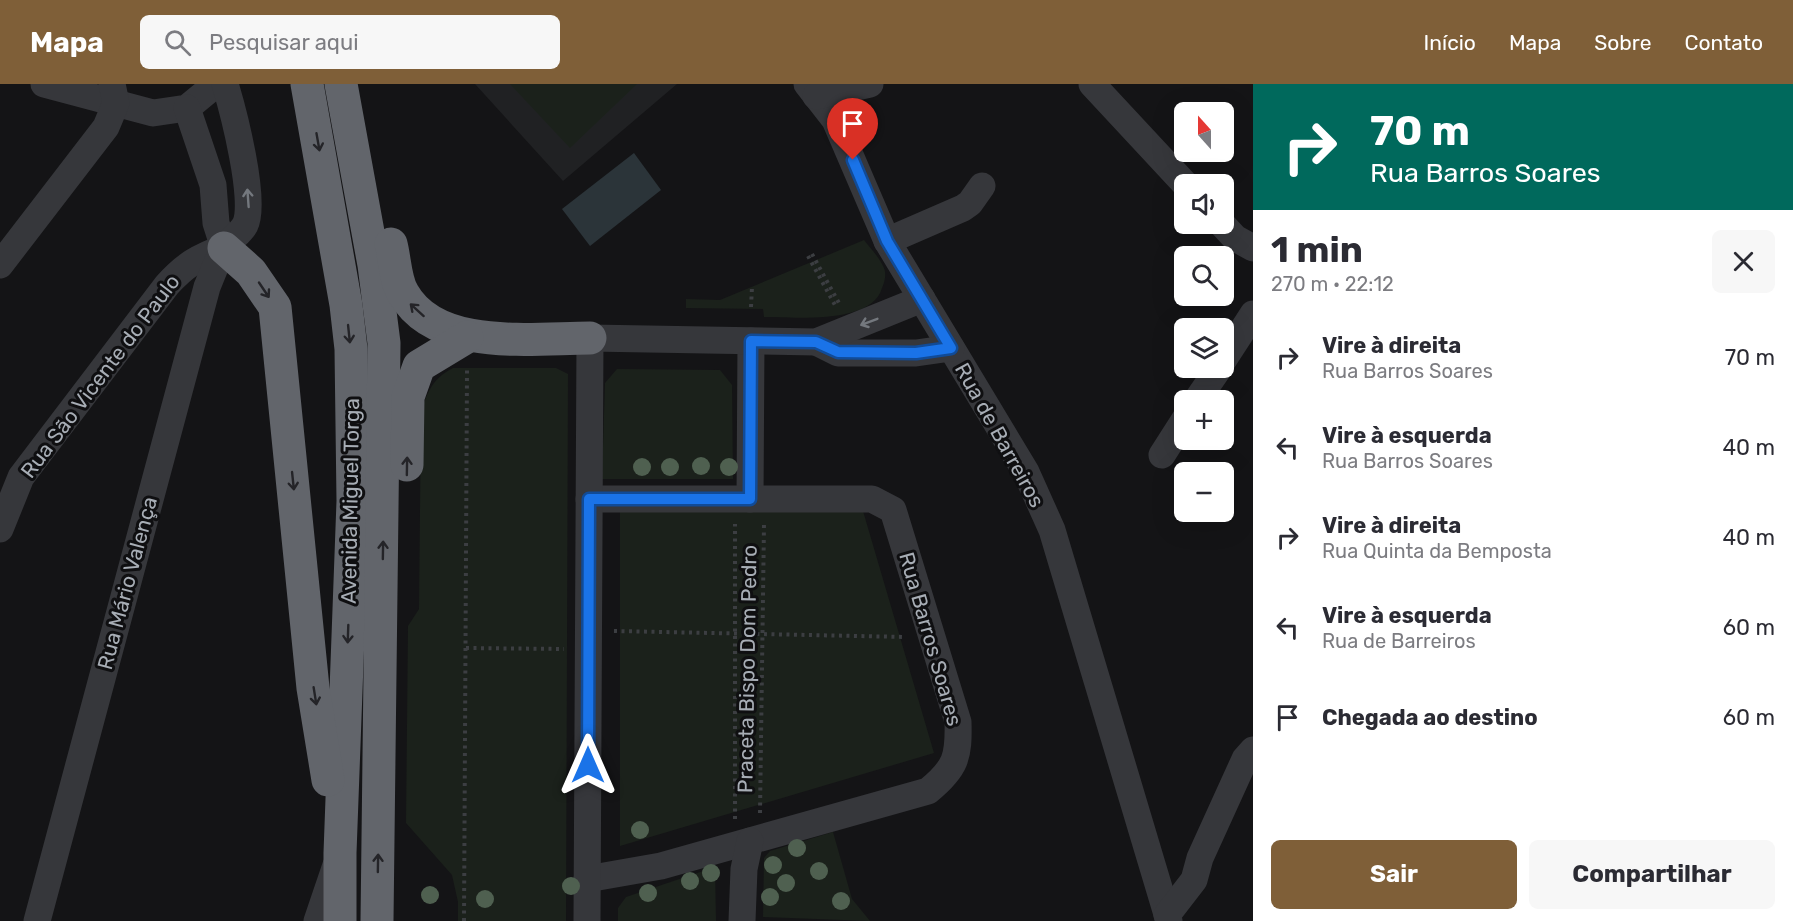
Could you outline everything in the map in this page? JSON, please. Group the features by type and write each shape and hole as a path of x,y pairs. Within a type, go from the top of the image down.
{"highway":[{"name":"Avenida Miguel Torga","path":"307,84 346,304 351,349 352,501 340,853 340,921"},
{"name":"Avenida Miguel Torga","path":"341,84 374,266 384,343 382,915"},
{"path":"349,126 377,178 401,291 414,310 445,328 467,350"},
{"path":"224,248 251,272 276,308 313,688 340,853"},
{"path":"382,602 405,569 408,397 419,366 467,350 590,338"}],"street":[{"path":"44,84 114,93 153,113 187,108 216,84"},
{"path":"187,108 213,184 216,223 224,248 246,224 249,204 234,115 225,84"},
{"path":"812,90 870,84"},
{"path":"1092,84 1176,174"},
{"name":"Rua de Barreiros","path":"812,90 835,120 845,140 887,241 1026,472 1052,530 1168,918"},
{"path":"0,265 106,127 114,93"},
{"path":"887,241 970,203 981,186"},
{"path":"1231,234 1253,248"},
{"name":"Rua São Vicente do Paulo","path":"0,529 10,476 183,266 201,255 224,248"},
{"name":"Rua Mário Valença","path":"37,921 204,298 224,248"},
{"path":"587,921 590,338 816,342 922,299"},
{"path":"1234,343 1253,314"},
{"path":"750,499 751,341"},
{"path":"816,342 838,352 916,353 951,348"},
{"path":"1162,455 1174,436"},
{"name":"Rua Barros Soares","path":"588,879 661,866 928,791 947,776 959,753 958,722 893,510 872,499 589,499"},
{"path":"1168,918 1194,880 1200,858 1245,759 1253,750"},
{"path":"741,921 748,842"},
{"path":"317,921 340,853"},
{"path":"1156,877 1200,858"}],"path":[{"path":"810,255 843,315"},
{"path":"751,307 752,286"},
{"path":"464,921 467,350"},
{"path":"748,842 736,634 750,499"},
{"name":"Praceta Bispo Dom Pedro","path":"748,842 763,634 750,499"},
{"path":"466,648 736,634 932,638"}],"shaded area":[{"path":"475,84 677,84 563,181"},
{"path":"510,84 637,84 570,148"},
{"path":"634,153 661,190 590,246 562,209"},
{"path":"864,240 881,263 885,280 875,300 863,308 830,316 793,318 764,317 763,309 686,308 686,299 720,300"},
{"path":"453,368 556,368 568,374 566,921 458,921 458,902 452,875 406,823 408,626 419,609 421,411 432,386"},
{"path":"617,369 720,370 732,385 733,479 602,479 605,383"},
{"path":"863,511 934,753 620,846 620,512"},
{"path":"833,832 852,899 870,921 763,917 764,858 770,851"},
{"path":"715,867 716,921 618,921 618,908 626,897"}],"route":[{"path":"588,765 589,499 750,499 751,341 816,342 838,352 916,353 951,348 887,241 853,160"}]}
